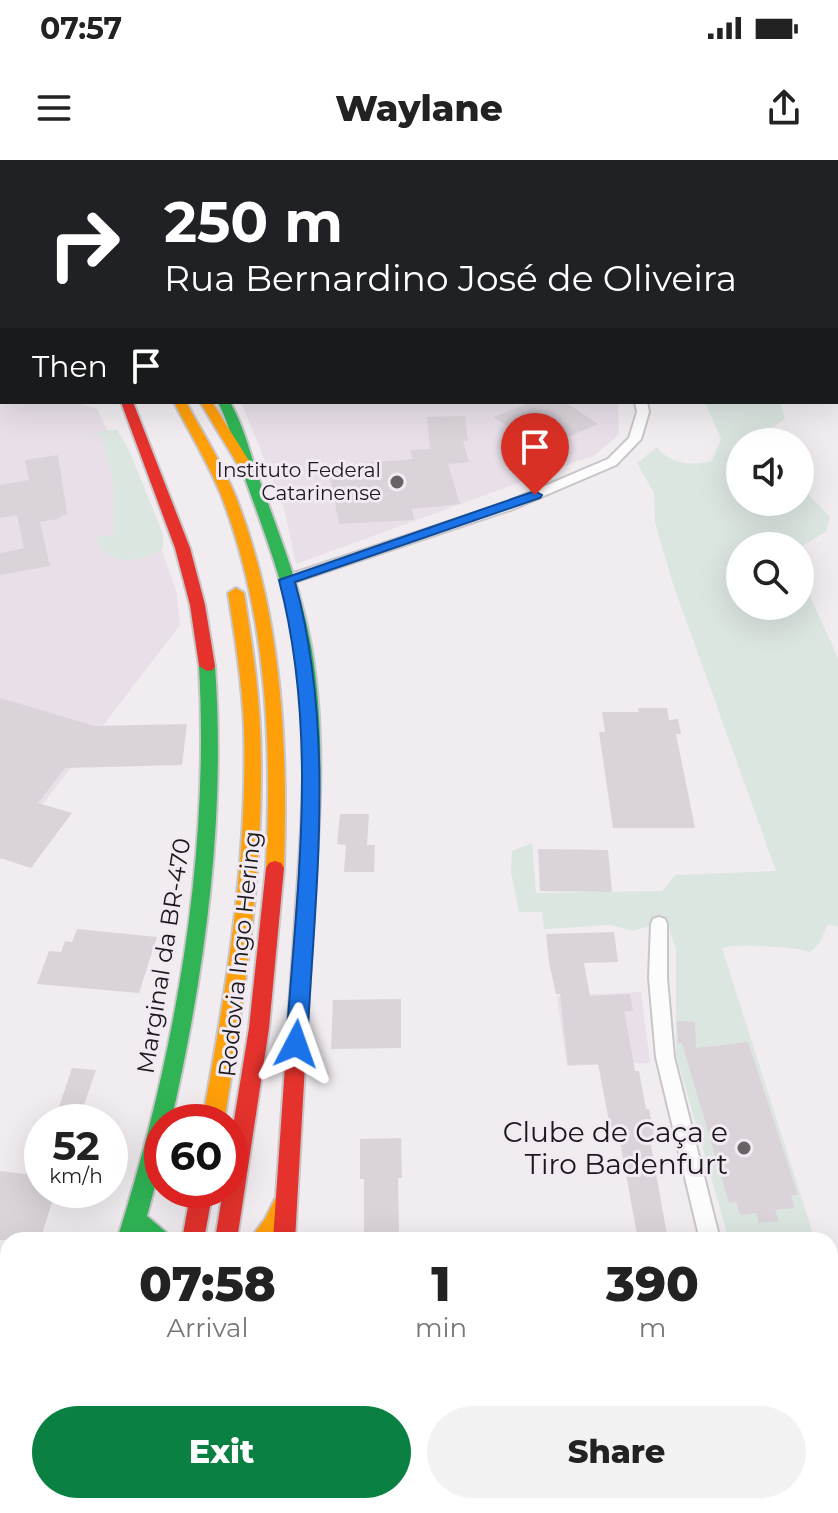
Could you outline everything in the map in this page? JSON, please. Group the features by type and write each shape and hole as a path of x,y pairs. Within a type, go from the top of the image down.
{"main road":[{"name":"Marginal da BR-470","path":"121,404 171,511 195,582 206,645 210,758 208,837 196,944 156,1149 131,1232"},
{"path":"128,404 139,437"},
{"path":"160,404 207,495"},
{"name":"Rodovia Ingo Hering","path":"181,404 220,478 251,564 270,648 278,740 275,889 227,1232"},
{"path":"207,404 249,472"},
{"path":"225,404 236,424 249,472 287,580 308,680 312,797 285,1232"},
{"name":"Rodovia Ingo Hering","path":"216,1104 238,980 253,832 251,694 247,649 233,580"},
{"path":"267,1232 287,1199"},
{"path":"194,1232 199,1208"},
{"path":"135,1220 149,1232"}],"street":[{"path":"287,580 509,506 612,462 635,439 643,412 641,404"},
{"path":"659,924 658,978 665,1057 708,1232"}],"shaded area":[{"path":"0,404 81,404 97,409 151,521 176,590 180,625 0,860"},
{"name":"Instituto Federal Catarinense","path":"242,404 618,404 619,434 595,455 296,564 284,508"},
{"path":"706,404 781,404 785,419 772,428 726,428 726,516 814,516 814,500 830,517 826,532 814,539 814,532 726,532 726,620 814,620 814,605 838,658 838,927 828,924 820,942 811,952 766,946 722,948 812,1232 727,1232 676,1055 676,949 668,925 633,931 611,925 544,929 542,912 519,912 511,872 512,851 532,843 536,893 662,891 675,875 776,871 673,584 655,523 654,493 637,463 657,447 682,463 712,461 721,439"},
{"path":"106,430 117,430 129,450 163,534 163,548 146,557 116,558 107,554 97,537 114,535 114,488 100,436 88,437"},
{"path":"641,992 650,1063 567,1066 557,996"}],"building":[{"path":"526,404 568,404 598,424 540,449 494,417"},
{"path":"465,416 468,441 463,441 469,462 448,464 460,504 412,509 414,520 339,524 328,466 413,459 410,450 430,449 427,417"},
{"path":"58,455 67,513 57,519 40,522 50,566 0,575 0,553 24,548 17,515 0,518 0,485 29,480 25,460"},
{"path":"0,698 95,726 187,724 182,765 65,768 38,803 72,813 31,868 0,858"},
{"path":"638,708 667,708 669,720 678,719 681,734 676,734 695,828 613,828 599,732 605,732 602,712 639,712"},
{"path":"340,814 369,814 367,845 375,845 374,872 344,872 346,845 337,844"},
{"path":"538,849 608,850 612,892 540,891"},
{"path":"77,929 157,937 139,993 37,984 49,951 61,952 65,941 72,942"},
{"path":"614,932 618,962 584,963 590,996 630,994 633,1011 624,1011 635,1071 639,1071 655,1140 650,1140 667,1232 637,1232 620,1141 613,1142 598,1064 568,1065 560,994 556,994 546,934"},
{"path":"401,999 401,1048 331,1049 333,1000"},
{"path":"677,1021 695,1022 696,1048 748,1042 798,1195 791,1196 795,1208 775,1210 779,1221 759,1223 756,1213 740,1215 736,1202 729,1203 682,1043 678,1043"},
{"path":"72,1068 96,1070 84,1104 60,1104"},
{"path":"401,1138 399,1232 364,1232 360,1139"},
{"path":"0,1171 24,1174 24,1208 50,1208 43,1232 0,1232"}],"traffic: fast":[{"path":"225,404 236,424 249,469"},
{"path":"249,472 293,602 308,678 312,776 305,907"},
{"path":"130,1232 163,1112 195,943 209,805 207,666"},
{"path":"135,1220 149,1232"}],"traffic: slow":[{"path":"181,404 230,500 257,590 272,682 275,728 275,868"},
{"path":"207,404 249,472"},
{"path":"216,1104 243,925 253,777 251,710 236,593"},
{"path":"267,1232 284,1204"}],"traffic: jam":[{"path":"128,404 139,437"},
{"path":"139,437 183,548 198,605 207,666"},
{"path":"227,1232 259,1028 275,868"},
{"path":"285,1232 305,907"},
{"path":"194,1232 199,1208"}],"place":[{"name":"Instituto Federal Catarinense","path":"397,482"},
{"name":"Clube de Caça e Tiro Badenfurt","path":"744,1148"}],"route":[{"path":"296,1044 312,797 312,727 299,626 287,580 535,495"}]}
